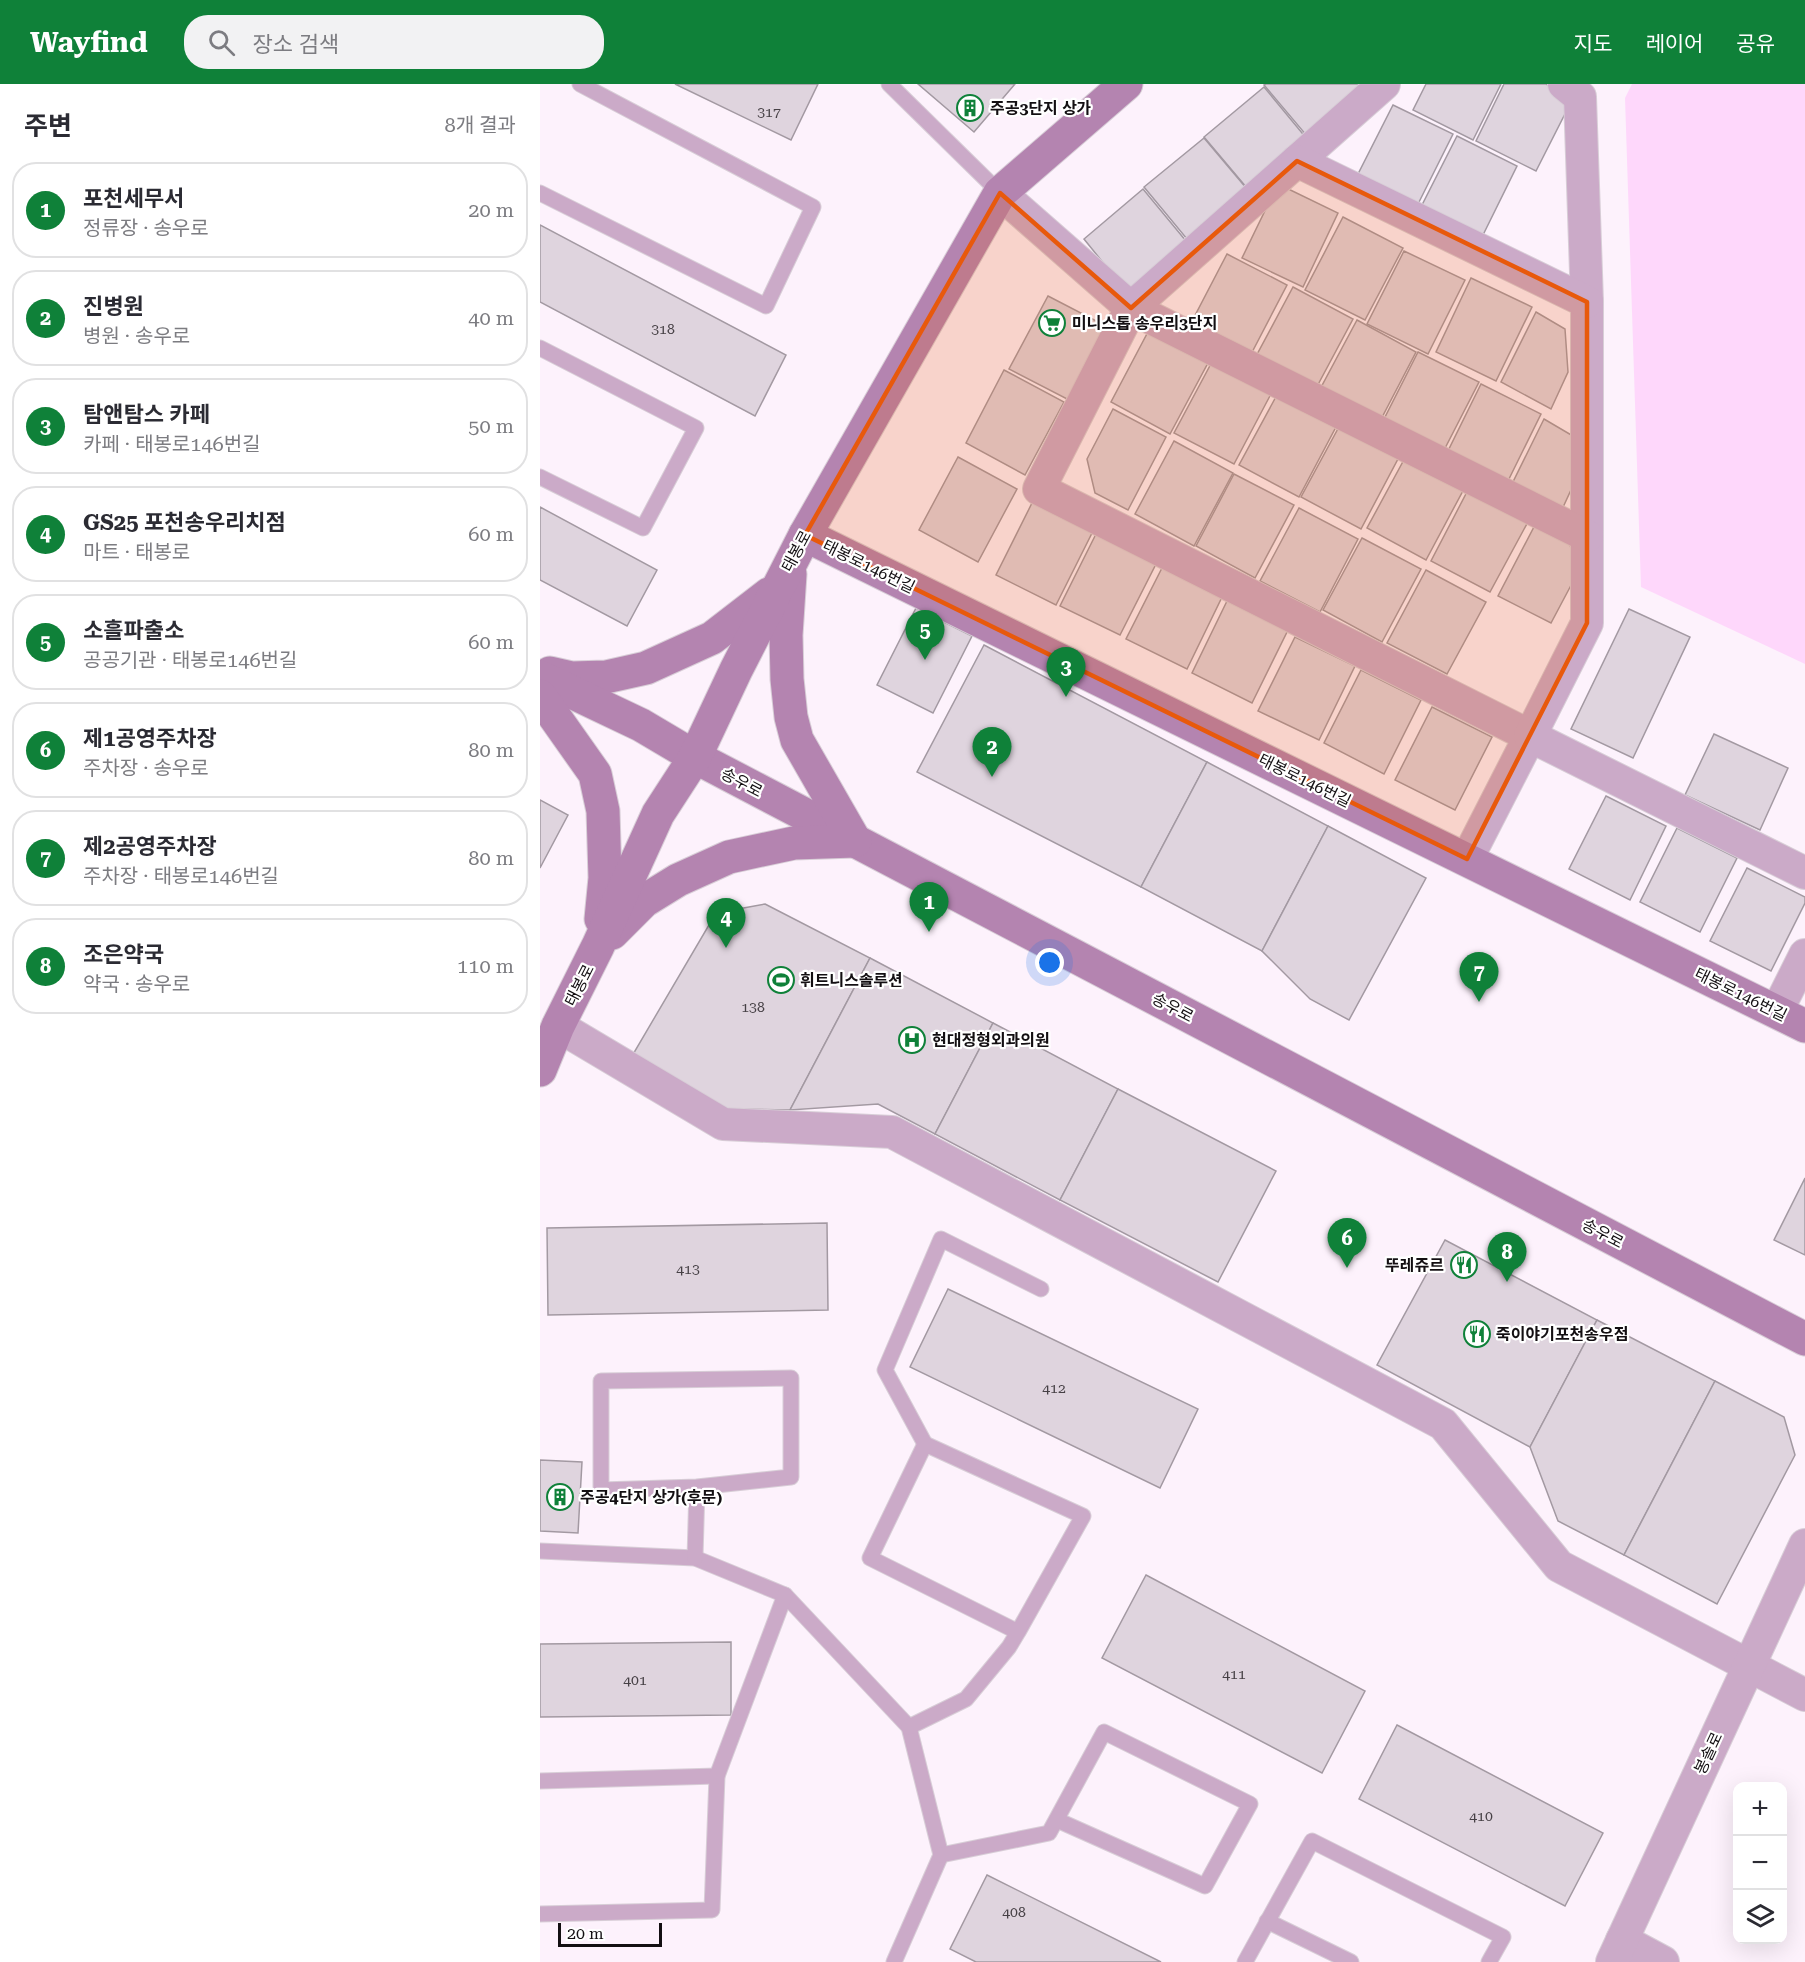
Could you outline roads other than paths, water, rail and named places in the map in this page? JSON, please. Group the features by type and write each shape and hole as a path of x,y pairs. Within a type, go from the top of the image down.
{"main road":[{"name":"태봉로","path":"547,1045 598,946 658,814 695,757 791,562 1000,193 1126,84"},
{"path":"540,671 572,678 606,677 646,668 712,638 791,562"},
{"path":"598,946 644,901 678,880 729,856 794,843 855,840 797,740 791,717 786,636 791,562"},
{"name":"태봉로146번길","path":"791,562 1467,859 1791,1019"},
{"name":"송우로","path":"540,677 641,725 695,757 1805,1339"},
{"path":"540,696 595,774 603,811 605,878 598,946"}],"street":[{"path":"1384,84 1131,308 1039,489 1805,873"},
{"path":"1467,859 1587,623 1587,302 1580,97 1564,84"},
{"path":"1298,161 1587,302"},
{"path":"1000,193 1131,308 1587,536"},
{"path":"1791,1019 1805,955"},
{"path":"547,1045 723,1124 892,1132 1443,1424 1559,1566 1805,1695"},
{"name":"봉솔로","path":"1617,1951 1805,1545"},
{"path":"1617,1951 1663,1962"}],"lane":[{"path":"540,193 766,306 813,207 580,84"},
{"path":"890,84 1000,193"},
{"path":"540,348 696,428 643,528 540,477"},
{"path":"909,1727 966,1699 1010,1647 1083,1516 924,1444 885,1370 941,1239 1041,1289"},
{"path":"790,1378 790,1477 697,1487 601,1490 601,1381 790,1378"},
{"path":"924,1444 870,1558 1018,1632"},
{"path":"695,1558 697,1487"},
{"path":"540,1551 695,1558 785,1595 909,1727 941,1855 894,1962"},
{"path":"540,1914 712,1910 717,1776 785,1595"},
{"path":"1749,1664 1805,1681"},
{"path":"941,1855 1049,1833 1104,1732 1250,1804 1205,1886 1057,1820"},
{"path":"540,1781 717,1776"},
{"path":"1245,1962 1312,1841 1503,1937 1489,1962"},
{"path":"1267,1921 1351,1962"}],"place":[{"name":"주공3단지 상가","path":"970,108"},
{"name":"미니스톱 송우리3단지","path":"1052,323"},
{"name":"소흘파출소","path":"925,660"},
{"name":"탐앤탐스 카페","path":"1066,697"},
{"name":"진병원","path":"992,777"},
{"name":"포천세무서","path":"929,932"},
{"name":"GS25 포천송우리치점","path":"726,948"},
{"name":"휘트니스솔루션","path":"781,980"},
{"name":"제2공영주차장","path":"1479,1002"},
{"name":"현대정형외과의원","path":"912,1040"},
{"name":"뚜레쥬르","path":"1464,1265"},
{"name":"제1공영주차장","path":"1347,1268"},
{"name":"조은약국","path":"1507,1282"},
{"name":"죽이야기포천송우점","path":"1477,1334"},
{"name":"주공4단지 상가(후문)","path":"560,1497"}]}
